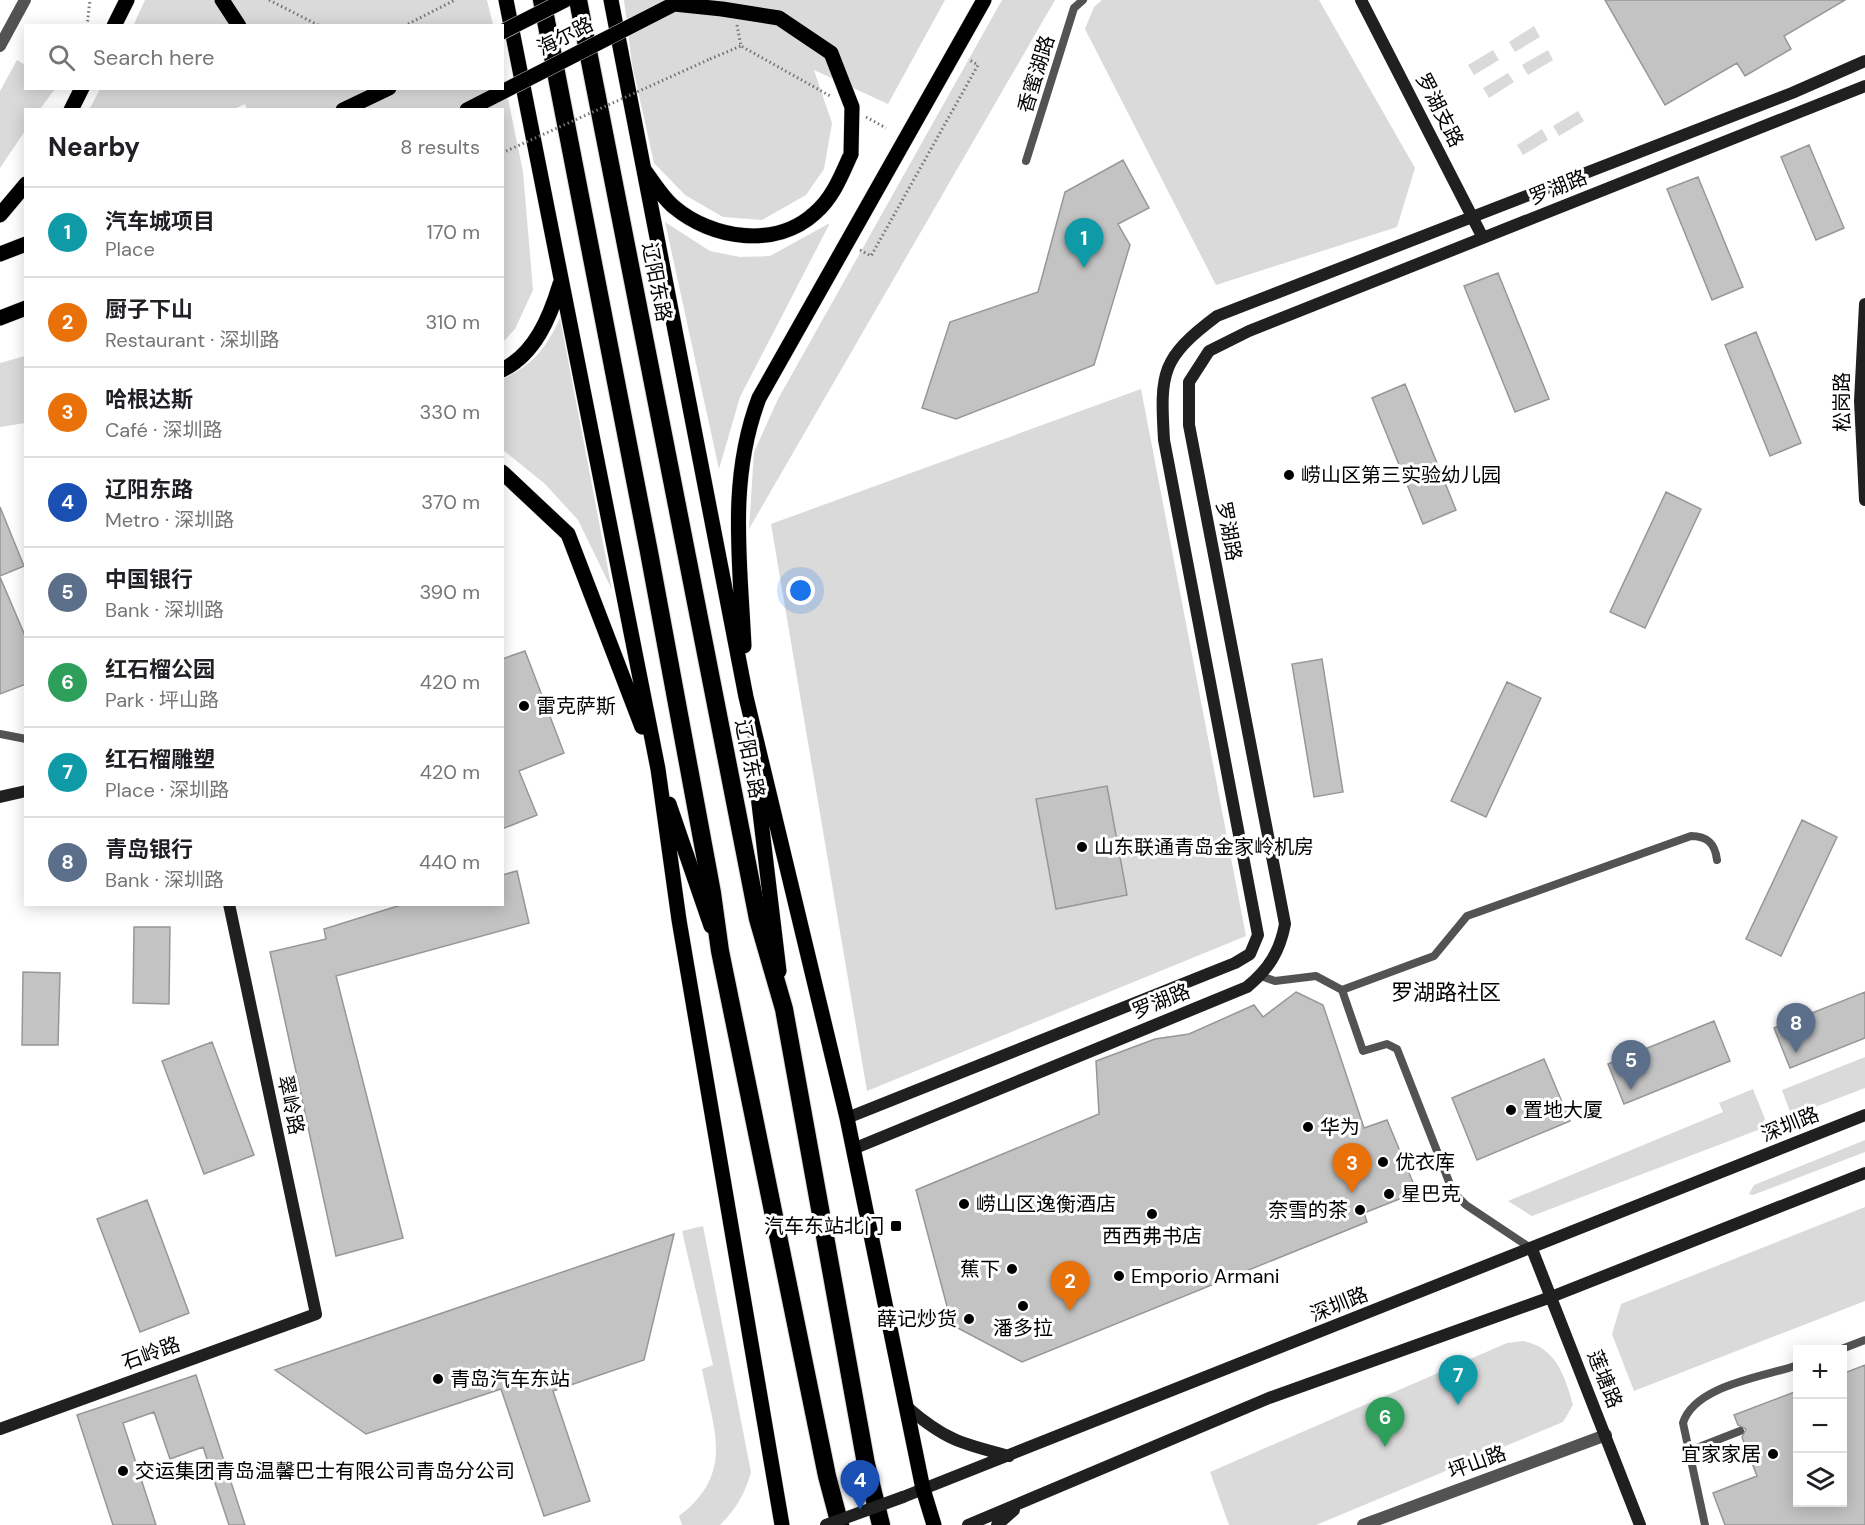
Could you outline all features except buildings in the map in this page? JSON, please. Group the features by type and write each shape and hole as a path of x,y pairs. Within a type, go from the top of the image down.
{"highway":[{"path":"542,0 649,552 712,893 720,951 827,1476 840,1525"},
{"name":"辽阳东路","path":"578,0 758,919 784,1010 866,1464 881,1525"}],"main road":[{"path":"115,24 127,0"},
{"path":"222,0 238,24"},
{"path":"506,0 658,769 679,920 782,1525"},
{"name":"海尔路","path":"504,31 565,0"},
{"name":"辽阳东路","path":"611,0 746,697 847,1118 923,1489 934,1525"},
{"path":"784,1010 746,697 737,502 746,432 759,398 984,0"},
{"path":"644,170 673,206 700,225 730,235 762,236 789,229 815,213 838,184 851,154 852,107 831,53 779,18 678,2"},
{"name":"海尔路","path":"471,108 678,2"},
{"path":"72,108 81,90"},
{"path":"346,108 384,90"},
{"path":"0,215 24,186"},
{"path":"0,254 24,245"},
{"path":"504,369 511,366 532,345 546,324 561,281"},
{"path":"0,318 24,309"},
{"path":"504,474 568,534 658,769 720,951"}],"street":[{"path":"0,46 25,0"},
{"name":"罗湖支路","path":"1361,0 1483,238"},
{"path":"847,1118 1235,963 1250,954 1258,935 1164,440 1161,391 1171,359 1189,337 1217,316 1792,93 1861,63 1865,88"},
{"name":"罗湖路","path":"853,1149 1247,987 1261,976 1281,944 1285,924 1189,425 1189,382 1209,351 1249,331 1865,88"},
{"name":"松岗路","path":"1865,304 1860,401 1865,500"},
{"path":"0,797 24,791"},
{"name":"翠岭路","path":"228,906 316,1314"},
{"name":"深圳路","path":"826,1525 1009,1456 1865,1115"},
{"path":"968,1525 1269,1398 1551,1297 1865,1173"},
{"name":"莲塘路","path":"1532,1249 1640,1525"},
{"name":"石岭路","path":"0,1430 316,1314"},
{"path":"908,1407 933,1430 943,1435 962,1444 1009,1456"},
{"name":"坪山路","path":"1362,1525 1606,1435"},
{"path":"997,1525 1022,1504"}],"lane":[{"name":"香蜜湖路","path":"1026,161 1074,8 1083,0"},
{"path":"0,734 24,739"},
{"path":"1342,990 1434,956 1467,916 1691,836 1702,836 1710,841 1716,849 1717,860"},
{"path":"1261,976 1275,981 1316,976 1342,990 1363,1051 1387,1044 1397,1049 1454,1192 1466,1205 1532,1249"},
{"path":"1847,1347 1865,1340"},
{"path":"1705,1525 1684,1420 1690,1408 1706,1395 1793,1366"},
{"path":"1689,1451 1740,1431"}],"path":[{"path":"87,24 90,0"},
{"path":"270,0 317,24"},
{"path":"407,24 455,0"},
{"path":"504,152 741,46 834,99"},
{"path":"846,243 871,256 978,65 954,50"},
{"path":"866,117 886,128"}],"shaded area":[{"path":"145,0 487,0 493,24 134,24"},
{"path":"624,0 945,0 888,104 814,70 832,123 824,169 806,195 762,220 723,217 685,195 654,163 632,64"},
{"path":"1002,0 1055,0 749,529 754,452 778,399"},
{"path":"1102,0 1319,0 1415,168 1397,227 1216,285 1085,29 1094,7"},
{"path":"1534,26 1540,37 1515,52 1509,42"},
{"path":"1493,50 1499,60 1474,75 1468,65"},
{"path":"1548,50 1553,60 1528,75 1522,65"},
{"path":"17,60 24,64 24,90 54,90 41,108 24,108 24,132 0,168 0,91"},
{"path":"1508,73 1514,82 1489,98 1483,88"},
{"path":"504,79 523,172 533,290 515,329 504,341 504,108 246,108 245,104 236,108 90,108 99,90 504,90"},
{"path":"1578,111 1584,121 1559,136 1553,126"},
{"path":"1542,129 1548,140 1523,155 1517,145"},
{"path":"665,222 710,251 740,257 770,256 830,223 740,397 719,469"},
{"path":"560,318 612,590 578,520 545,484 504,451 504,378 531,361 550,338"},
{"path":"24,356 24,423 0,427 0,363"},
{"path":"1141,389 1246,936 867,1091 771,524"},
{"path":"1865,1057 1865,1088 1797,1114 1790,1112 1782,1090"},
{"path":"1753,1089 1765,1119 1758,1130 1532,1216 1508,1201 1723,1112 1719,1103"},
{"path":"1865,1140 1865,1152 1753,1195 1749,1194 1754,1185"},
{"path":"1865,1207 1865,1301 1634,1391 1612,1334 1621,1304"},
{"path":"703,1226 751,1472 739,1501 720,1525 682,1525 679,1516 697,1500 708,1483 714,1466 716,1449 715,1431 702,1369 713,1365 682,1231"},
{"path":"1523,1341 1544,1349 1562,1374 1573,1405 1563,1422 1316,1525 1229,1525 1210,1472 1507,1343"}],"place":[{"name":"汽车城项目","path":"1084,268"},
{"name":"崂山区第三实验幼儿园","path":"1289,475"},
{"name":"雷克萨斯","path":"524,706"},
{"name":"山东联通青岛金家岭机房","path":"1082,847"},
{"name":"青岛银行","path":"1796,1053"},
{"name":"中国银行","path":"1631,1090"},
{"name":"置地大厦","path":"1511,1110"},
{"name":"华为","path":"1308,1127"},
{"name":"优衣库","path":"1383,1162"},
{"name":"哈根达斯","path":"1352,1193"},
{"name":"星巴克","path":"1389,1194"},
{"name":"崂山区逸衡酒店","path":"964,1204"},
{"name":"奈雪的茶","path":"1360,1210"},
{"name":"西西弗书店","path":"1152,1214"},
{"name":"汽车东站北门","path":"896,1226"},
{"name":"蕉下","path":"1012,1269"},
{"name":"Emporio Armani","path":"1119,1276"},
{"name":"潘多拉","path":"1023,1306"},
{"name":"厨子下山","path":"1070,1311"},
{"name":"薛记炒货","path":"969,1319"},
{"name":"青岛汽车东站","path":"438,1379"},
{"name":"红石榴雕塑","path":"1458,1405"},
{"name":"红石榴公园","path":"1385,1447"},
{"name":"宜家家居","path":"1773,1454"},
{"name":"交运集团青岛温馨巴士有限公司青岛分公司","path":"123,1471"},
{"name":"辽阳东路","path":"860,1510"}],"district":[{"name":"罗湖路社区","path":"1446,992"}]}
